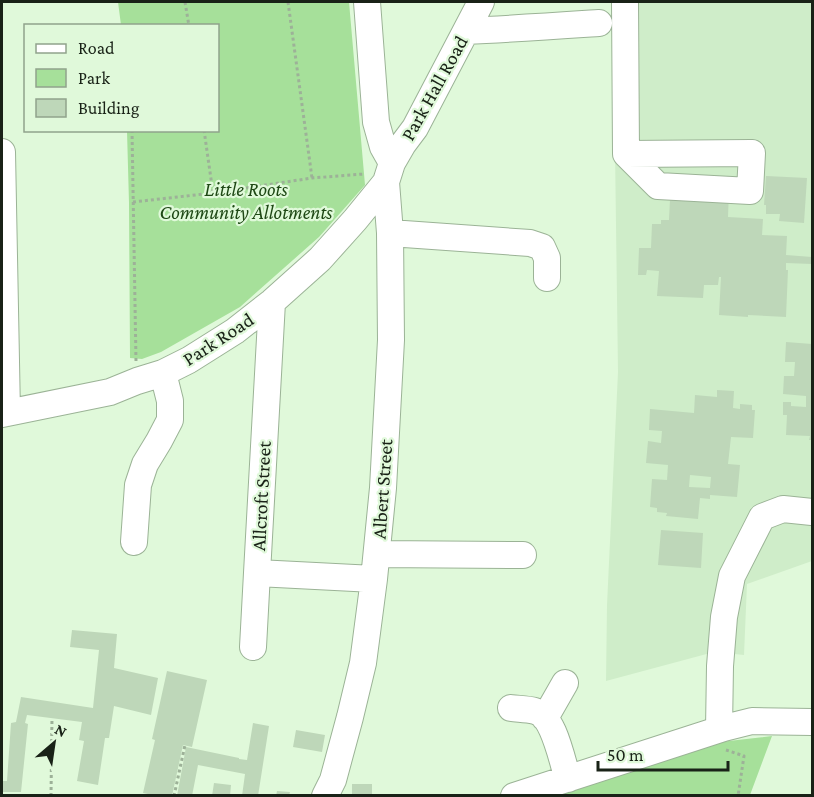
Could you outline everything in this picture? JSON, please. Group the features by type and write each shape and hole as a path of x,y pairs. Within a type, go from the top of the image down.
{"street":[{"name":"Albert Street","path":"325,795 333,780 363,663 383,488 391,340 388,174 376,122 367,2"},
{"name":"Park Hall Road","path":"388,174 415,128 481,2"},
{"path":"625,2 626,154"},
{"path":"466,31 599,23"},
{"path":"2,152 4,414"},
{"name":"Park Road","path":"4,414 110,392 163,373 189,360 235,331 320,259 355,220 388,174"},
{"path":"390,233 531,243 542,247 547,258 547,278"},
{"name":"Allcroft Street","path":"272,302 257,573 375,567 523,555"},
{"path":"134,542 138,485 145,464 170,420 170,401 163,373"},
{"path":"719,729 723,617 732,576 762,517 783,509 813,512"},
{"path":"253,647 257,573"},
{"path":"545,718 565,683"},
{"path":"511,708 537,711 545,718 553,732 568,779"},
{"path":"514,795 719,729 752,721 813,722"}],"path":[{"path":"185,2 189,24"},
{"path":"288,2 312,178"},
{"path":"132,132 138,381"},
{"path":"204,132 213,193"},
{"path":"134,202 312,178 388,174"},
{"path":"51,795 52,718"},
{"path":"174,795 185,745"}],"shaded area":[{"path":"613,2 812,2 812,561 747,584 744,655 714,652 606,681 607,605 618,372"}],"green space":[{"name":"Little Roots Community Allotments","path":"118,2 349,2 365,185 319,237 240,307 161,352 142,359 130,358 127,132 219,132 219,24 121,24"},
{"path":"772,736 750,795 556,796 720,742"}],"building":[{"path":"766,176 807,178 804,223 779,221 780,214 766,214 766,205 764,205"},
{"path":"729,190 728,217 763,219 762,235 787,236 786,255 812,257 812,264 786,263 786,270 788,270 786,317 719,315 721,277 719,277 718,285 704,285 703,298 657,296 659,271 647,270 646,275 638,275 639,248 651,248 652,224 661,224 661,220 669,220 670,199"},
{"path":"786,342 812,344 812,440 809,440 810,436 786,435 787,415 783,415 783,402 791,402 791,406 806,407 806,396 783,394 784,376 794,376 795,362 785,362"},
{"path":"717,390 734,391 733,408 740,409 740,404 752,405 752,410 755,410 753,438 731,437 728,464 740,465 737,497 710,495 710,499 700,498 698,519 666,516 667,513 657,512 657,508 650,507 652,479 667,480 668,465 646,463 648,441 661,443 662,431 649,430 650,409 694,413 695,395 717,397","holes":["690,475 711,477 710,488 689,487"]},
{"path":"661,530 703,533 701,568 658,565"},
{"path":"72,630 117,634 114,668 158,678 151,715 114,706 109,738 105,738 98,785 77,781 84,741 79,740 82,722 27,715 21,792 2,792 2,781 7,781 11,723 16,722 21,697 93,708 99,650 70,647"},
{"path":"167,671 207,680 192,747 183,745 172,796 157,796 143,793"},
{"path":"253,723 269,726 258,796 242,796 245,774 198,765 192,796 177,796 186,747 247,760"},
{"path":"296,730 325,735 322,752 293,747"},
{"path":"214,783 231,785 230,796 212,796"},
{"path":"352,784 372,784 372,796 352,796"},
{"path":"277,791 290,792 289,796 276,796"}]}
